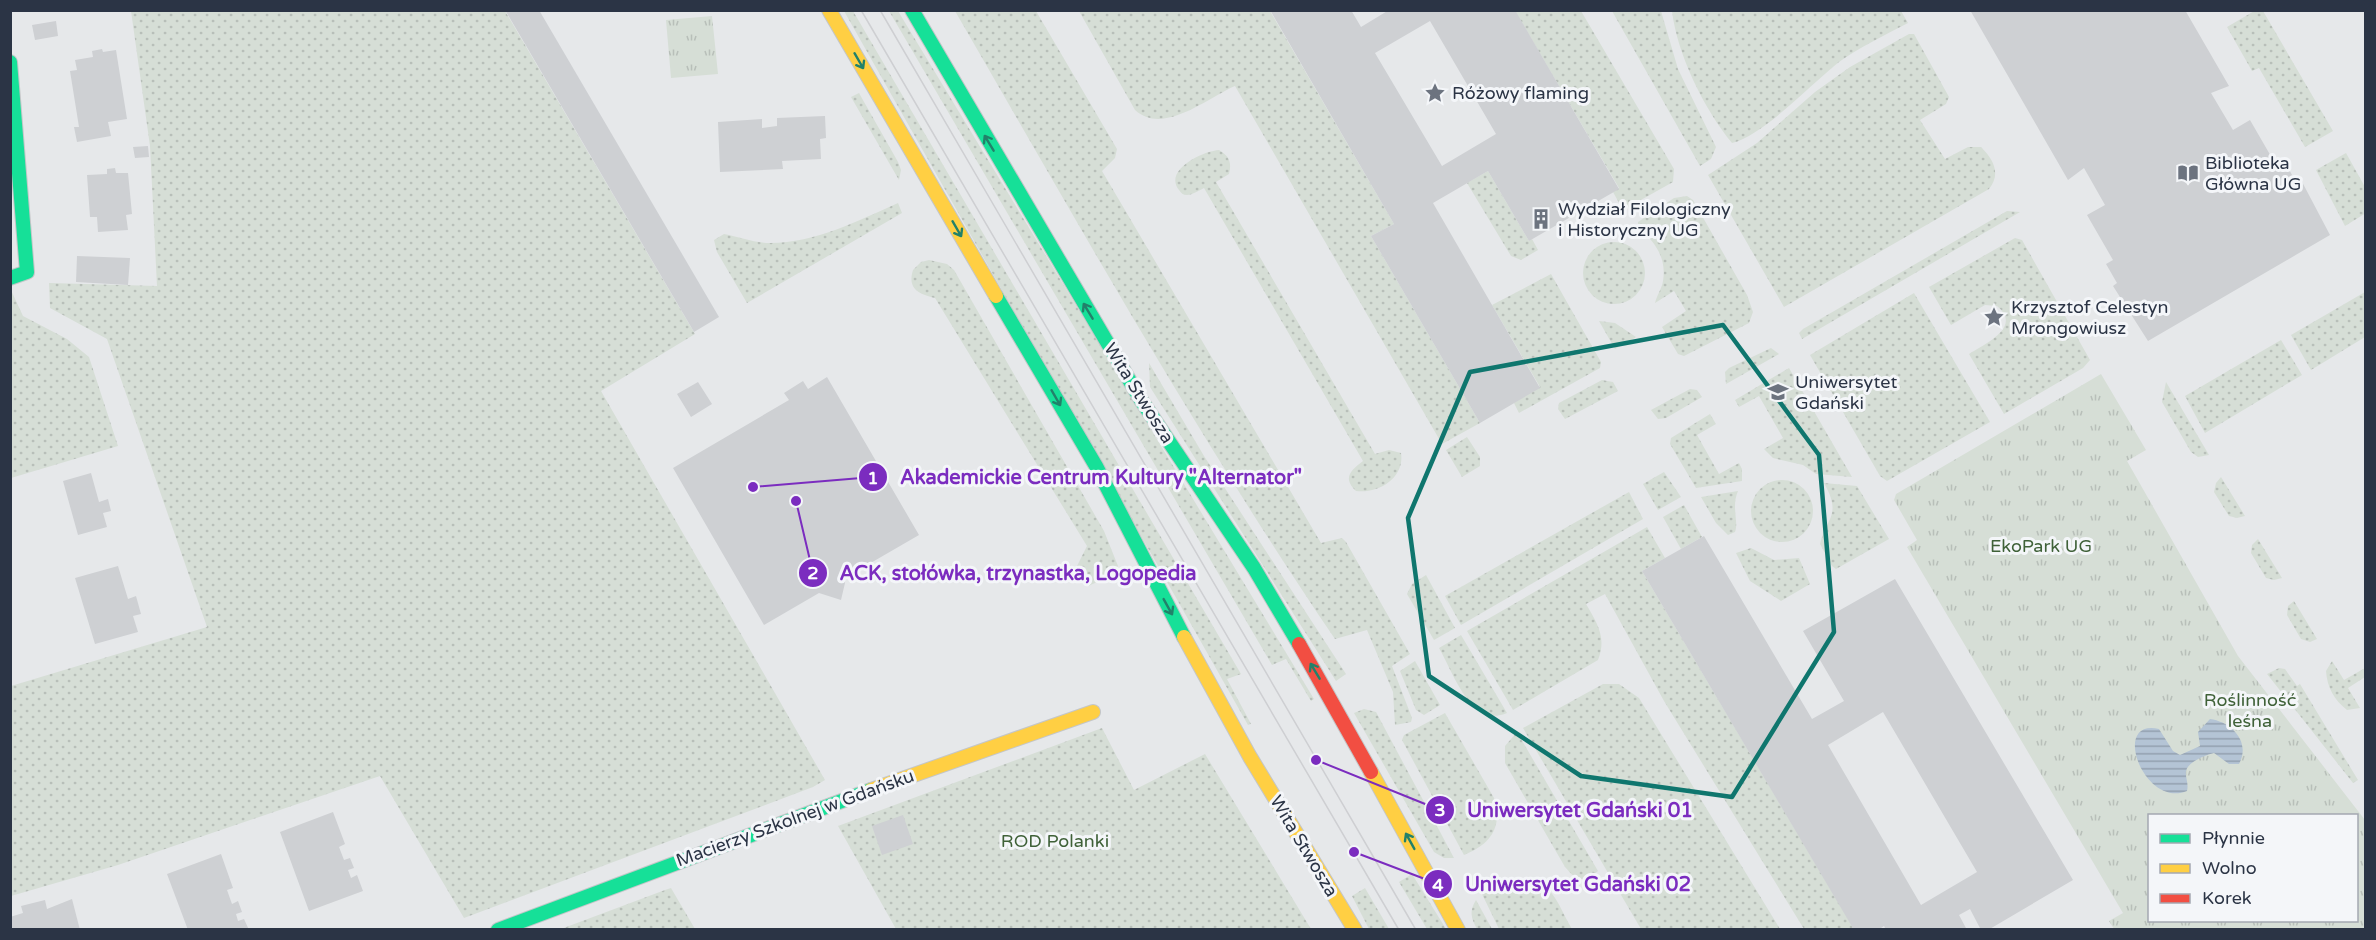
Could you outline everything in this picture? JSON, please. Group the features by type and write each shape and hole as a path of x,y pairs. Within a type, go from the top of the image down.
{"street":[{"name":"Wita Stwosza","path":"830,10 1096,466 1158,589 1250,757 1355,930"},
{"name":"Wita Stwosza","path":"912,10 1141,400 1260,578 1324,686 1458,930"},
{"path":"10,62 27,272 10,278"},
{"name":"Macierzy Szkolnej w Gdańsku","path":"498,930 840,801 1093,712"}],"highlighted area":[{"path":"1723,325 1819,455 1834,632 1732,797 1581,776 1429,676 1408,518 1470,372"}],"green space":[{"path":"2256,10 2263,11 2333,131 2305,147 2259,68 2252,71 2227,27"},
{"path":"131,11 505,11 695,334 601,391 825,780 813,787 464,918 380,776 118,865 11,896 11,686 207,627 107,339 50,308 49,283 157,286 150,146"},
{"path":"844,11 853,11 1241,674 1227,679 1251,724 1248,725"},
{"path":"889,11 898,11 1314,699 1311,701 1286,659 1272,665"},
{"path":"955,11 1036,11 1117,149 1115,158 1102,171 1321,543 1342,538 1346,542 1410,654 1392,666 1412,718 1411,722 1395,725 1393,692 1367,630 1335,639 1284,562 1186,407"},
{"path":"1079,11 1270,11 1394,224 1371,236 1480,423 1442,444 1235,86 1172,117 1158,119 1146,117 1135,110"},
{"path":"1515,11 1581,11 1674,169 1673,182 1623,210 1613,192 1619,188"},
{"path":"1612,11 1661,11 1678,69 1716,147 1711,159 1700,166"},
{"path":"1672,11 1901,11 1908,23 1839,62 1773,120 1745,138 1732,143 1702,98 1693,80 1680,45"},
{"path":"712,16 718,74 671,78 666,20"},
{"path":"1909,34 1914,34 1949,97 1946,104 1920,120 1945,159 1968,147 1981,147 1994,167 1993,183 1989,189 1784,307 1708,175 1757,143 1815,92 1850,67"},
{"path":"859,93 898,162 901,170 899,180 851,97"},
{"path":"1219,150 1229,160 1230,170 1229,174 1216,182 1375,454 1389,450 1401,453 1399,470 1381,487 1356,491 1352,486 1350,474 1363,461 1204,188 1187,195 1182,194 1175,183 1176,175 1187,163 1204,154"},
{"path":"2346,153 2365,187 2366,213 2345,226 2316,170"},
{"path":"1488,171 1529,241 1532,239 1538,250 1521,260 1511,256 1467,183"},
{"path":"1687,196 1693,200 1747,295 1753,312 1749,323 1684,356 1678,354 1662,327 1686,311 1674,291 1655,303 1662,286 1663,264 1658,250 1638,227 1638,222 1674,198"},
{"path":"898,203 902,213 747,303 717,252 714,240 724,234 764,243 804,239 852,224"},
{"path":"2007,211 2020,212 1802,339 1799,333 1803,329"},
{"path":"2015,238 2022,240 2090,360 2083,368 2004,414 1969,354 1999,334 2006,321 2004,314 1997,306 1985,305 1951,325 1929,287"},
{"path":"1614,242 1636,251 1645,273 1636,295 1614,304 1592,295 1583,273 1592,251"},
{"path":"929,260 947,264 954,270 1104,531 1118,566 1107,578 1088,586 1073,574 1087,546 935,298 924,295 913,286 913,270 921,262"},
{"path":"1551,274 1601,362 1600,368 1519,413 1514,403 1540,387 1492,305"},
{"path":"10,288 23,316 67,339 89,357 118,446 11,478"},
{"path":"2365,292 2365,337 2311,370 2291,335"},
{"path":"1914,293 1990,422 1887,481 1880,476 1810,355"},
{"path":"1599,321 1615,323 1636,337 1615,349"},
{"path":"2281,340 2302,375 2205,433 2185,396"},
{"path":"1771,348 1779,354 1726,384 1725,372 1729,368"},
{"path":"1149,363 1204,456 1346,674 1336,681 1150,387"},
{"path":"1789,368 1852,477 1816,474 1803,465 1773,458 1764,449 1783,438 1759,396 1739,407 1735,400"},
{"name":"EkoPark UG","path":"2101,374 2146,450 2127,461 2238,656 2365,820 2365,929 2114,929 2109,921 2123,913 1907,547 1917,540 1894,500 1896,494"},
{"path":"1602,380 1613,382 1618,391 1565,419 1558,409 1559,403"},
{"path":"2166,382 2209,455 2198,457 2191,452 2162,402"},
{"path":"1690,389 1697,390 1702,397 1666,418 1658,419 1651,410"},
{"path":"1710,414 1716,424 1697,435 1719,474 1739,463 1742,469 1742,481 1696,488 1670,444 1671,438"},
{"path":"1467,437 1480,457 1480,466 1462,477 1446,450"},
{"path":"1664,472 1681,497 1658,510 1643,484"},
{"path":"2221,477 2245,516 2237,518 2229,516 2214,492 2216,483"},
{"path":"1782,480 1804,489 1813,511 1804,533 1782,542 1760,533 1751,511 1760,489"},
{"path":"1824,483 1857,486 1889,539 1836,569 1820,544 1832,509 1832,502"},
{"path":"1738,491 1735,503 1736,528 1735,532 1728,535 1716,523 1701,497"},
{"path":"1629,492 1643,519 1461,625 1445,596"},
{"path":"1684,505 1702,537 1681,549 1663,517"},
{"path":"1647,527 1665,558 1642,571 1854,929 1804,929 1664,701 1605,594 1586,604 1600,630 1601,652 1598,660 1513,710 1467,631"},
{"path":"2258,539 2282,578 2274,580 2266,578 2251,553 2252,545"},
{"path":"1751,548 1774,560 1799,558 1810,584 1781,601 1750,581 1736,553"},
{"path":"1426,575 1455,628 1434,640 1407,594 1412,584"},
{"path":"2294,601 2317,639 2310,642 2301,639 2287,615 2288,606"},
{"path":"1461,635 1507,713 1494,716 1483,713 1473,706 1457,683 1439,648"},
{"path":"1415,661 1440,705 1424,715 1416,710 1400,671"},
{"path":"2332,661 2344,680 2365,668 2365,677 2348,688 2360,708 2347,710 2332,693 2326,671"},
{"path":"2279,668 2285,669 2297,686 2300,684 2358,780 2353,783 2267,674"},
{"path":"1603,684 1619,684 1639,698 1780,929 1641,929 1523,728"},
{"path":"1364,709 1376,712 1454,858 1444,858 1434,852 1354,713"},
{"path":"1445,713 1494,798 1496,808 1496,826 1488,840 1464,855 1402,740 1404,735"},
{"name":"ROD Polanki","path":"1102,728 1134,790 1205,754 1311,929 896,929 838,826"},
{"path":"1517,732 1598,871 1587,880 1575,878 1565,867 1505,763 1505,746"},
{"path":"1412,874 1446,929 1427,929 1399,882"},
{"path":"1509,878 1535,882 1550,891 1572,929 1499,929 1481,892"},
{"path":"671,888 695,929 561,929 665,890"},
{"path":"1365,888 1389,929 1369,929 1352,896"},
{"path":"1476,900 1492,929 1477,929 1472,915 1472,908"}],"water":[{"path":"2210,719 2226,724 2237,734 2243,748 2239,764 2229,764 2214,753 2197,759 2186,771 2187,791 2171,793 2158,787 2146,776 2138,763 2135,749 2137,737 2144,729 2159,729 2173,751 2180,755 2200,746 2198,732"}],"building":[{"path":"505,10 539,10 719,317 694,332"},
{"name":"Wydział Filologiczny i Historyczny UG","path":"1270,10 1351,10 1361,27 1389,10 1515,10 1619,189 1529,241 1488,171 1433,203 1540,388 1480,423 1371,236 1394,224","holes":["1430,21 1496,134 1442,166 1375,53"]},
{"name":"Biblioteka Główna UG","path":"1970,10 2185,10 2229,86 2211,93 2233,130 2250,120 2276,165 2284,161 2295,180 2300,178 2330,235 2148,341 2113,286 2117,283 2106,264 2113,260 2087,215 2105,205 2084,168 2068,180"},
{"path":"56,21 58,36 35,40 32,25"},
{"path":"102,49 103,52 116,50 127,119 108,122 111,136 77,142 74,127 79,127 70,71 77,70 75,60 93,57 92,51"},
{"path":"825,116 826,138 820,139 821,159 782,161 783,169 720,172 718,122 762,119 762,128 777,126 777,118"},
{"path":"148,146 149,157 135,158 133,147"},
{"path":"115,168 116,173 128,173 132,214 126,215 128,230 98,232 97,217 90,217 87,175 107,174 107,169"},
{"path":"77,256 130,258 128,285 76,282"},
{"path":"827,377 919,535 843,579 845,583 841,600 819,593 764,625 673,468 789,400 784,393 803,381 808,389"},
{"path":"698,382 712,404 691,417 677,394"},
{"path":"91,473 99,502 108,499 111,511 103,513 107,527 78,535 63,481"},
{"path":"1704,536 1812,719 1844,701 1803,631 1895,579 2073,880 1988,930 1981,930 1970,909 1959,915 1967,930 1886,930 1884,926 1878,930 1854,930 1642,571","holes":["1883,712 1977,872 1921,905 1828,745"]},
{"path":"118,566 128,599 136,596 141,614 133,616 138,632 95,644 75,578"},
{"path":"333,812 345,844 339,847 344,860 350,858 354,868 348,870 351,878 357,875 363,891 309,911 280,832"},
{"path":"903,815 913,844 882,855 872,826"},
{"path":"221,854 233,888 227,890 232,904 238,901 242,912 236,914 238,921 244,919 249,930 188,930 167,874"},
{"path":"72,899 80,930 10,930 10,917 23,913 21,906 45,900 47,909"}],"tram line":[{"path":"861,10 1399,930"},
{"path":"880,10 1416,930"}],"traffic: fast":[{"path":"912,10 1141,400 1254,568 1299,644"},
{"path":"10,62 27,272 10,278"},
{"path":"996,296 1096,466 1184,637"},
{"path":"498,930 871,790"}],"traffic: slow":[{"path":"829,10 996,296"},
{"path":"1184,637 1250,757 1355,930"},
{"path":"871,790 1093,712"},
{"path":"1371,772 1458,930"}],"traffic: jam":[{"path":"1299,644 1371,772"}],"place":[{"name":"Różowy flaming","path":"1435,93"},
{"name":"Biblioteka Główna UG","path":"2188,173"},
{"name":"Wydział Filologiczny i Historyczny UG","path":"1541,219"},
{"name":"Krzysztof Celestyn Mrongowiusz","path":"1994,317"},
{"name":"Uniwersytet Gdański","path":"1778,392"},
{"name":"Akademickie Centrum Kultury \"Alternator\"","path":"753,487"},
{"name":"ACK, stołówka, trzynastka, Logopedia","path":"796,501"},
{"name":"Uniwersytet Gdański 01","path":"1316,760"},
{"name":"Uniwersytet Gdański 02","path":"1354,852"}],"park label":[{"name":"Roślinność leśna","path":"2250,710"}]}
